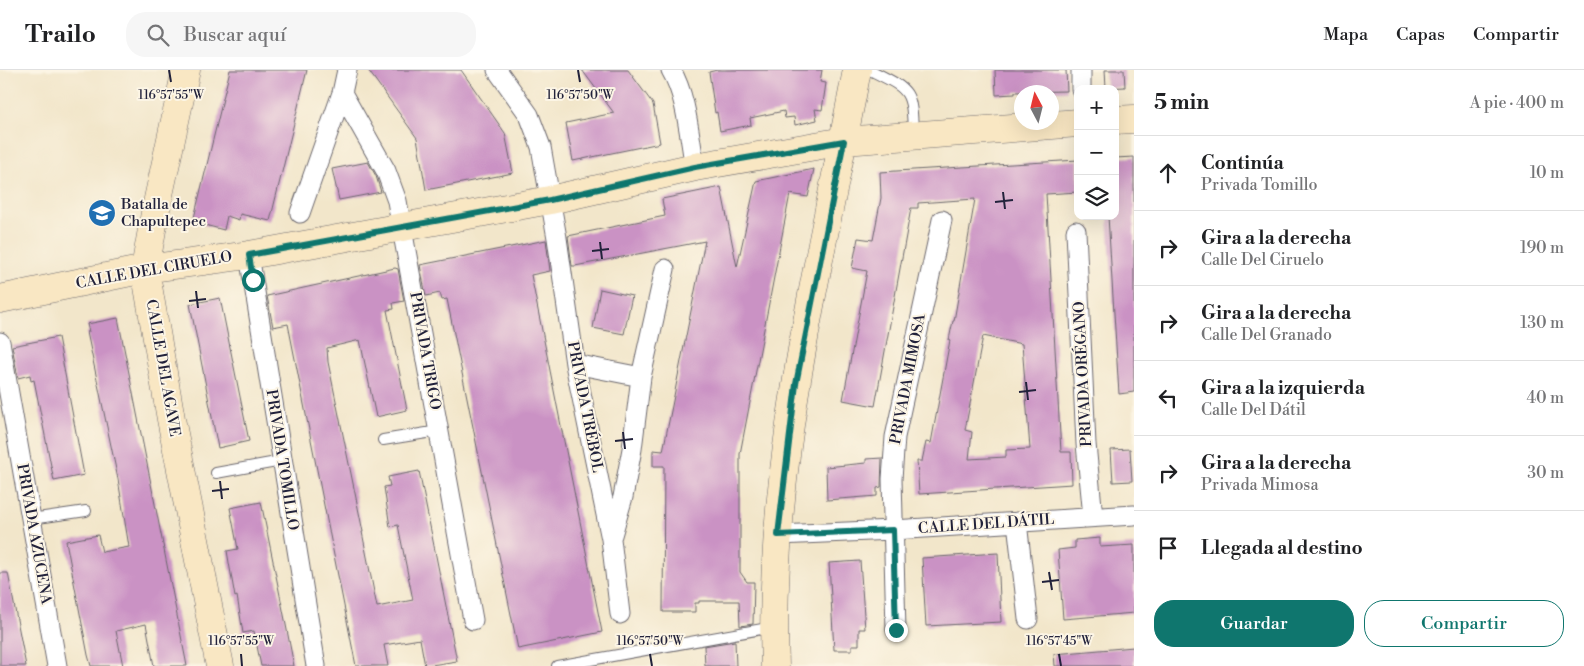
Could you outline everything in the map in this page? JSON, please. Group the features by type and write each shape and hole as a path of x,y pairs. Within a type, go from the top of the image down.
{"street":[{"name":"CALLE DEL AGAVE","path":"186,70 160,186 145,269 171,420 220,666"},
{"path":"300,213 342,93 347,70"},
{"name":"PRIVADA TRÉBOL","path":"498,70 529,115 541,147 575,364 611,539 620,614"},
{"path":"671,70 681,94 695,167"},
{"path":"775,666 774,627 778,535 796,384 857,70"},
{"path":"1081,70 1081,85"},
{"name":"PRIVADA TRIGO","path":"342,93 386,172 397,201 473,620"},
{"path":"1119,120 1134,119"},
{"name":"CALLE DEL CIRUELO","path":"0,299 145,269 249,255 550,200 695,167 844,141 1074,123"},
{"name":"PRIVADA MIMOSA","path":"896,630 892,479 895,437 942,220"},
{"name":"PRIVADA ORÉGANO","path":"1076,231 1086,444 1093,518"},
{"name":"PRIVADA TOMILLO","path":"249,255 316,666"},
{"path":"611,539 623,497 632,449 641,377 665,269"},
{"name":"PRIVADA AZUCENA","path":"0,342 58,666"},
{"path":"575,364 641,377"},
{"name":"CALLE DEL DÁTIL","path":"778,535 1134,515"},
{"path":"1017,522 1028,619"}],"lane":[{"path":"870,70 907,91 912,106 913,136"},
{"path":"383,440 439,431"},
{"path":"216,473 282,461"},
{"path":"31,519 86,511"},
{"path":"557,666 774,627"}],"building":[{"path":"230,70 307,70 270,221 240,214 239,220 227,216 224,230 193,222"},
{"path":"368,70 461,70 505,133 513,173 426,190 417,138"},
{"path":"582,70 628,70 653,104 660,143 573,161 566,123 614,113"},
{"path":"717,70 822,70 820,82 826,83 822,110 815,109 817,120 795,125 794,117 785,118 784,111 750,118 751,125 720,131 717,112 715,113 709,72"},
{"path":"995,70 1066,70 1067,91 1059,91 1059,85 1014,85 1014,94 996,95"},
{"path":"1105,70 1124,70 1125,87 1106,85"},
{"path":"1134,157 1134,392 1119,394 1108,220 1119,220 1119,158"},
{"path":"1074,160 1074,192 1046,194 1061,452 1071,452 1072,484 919,494 917,461 922,461 926,442 931,443 975,199 918,203 918,208 911,208 875,406 843,400 867,271 852,268 858,238 873,240 881,198 880,172","holes":["983,336 1022,344 1030,449 1006,450 1006,457 969,459 972,432 965,430"]},
{"path":"368,162 376,176 381,192 339,200 332,169"},
{"path":"814,169 808,197 790,194 740,454 740,572 747,582 754,582 753,624 740,626 739,601 699,601 699,603 695,603 695,612 663,612 664,466 653,466 653,450 663,451 705,241 572,266 568,236 665,216 662,199 721,187 737,267 756,181"},
{"path":"546,240 550,271 531,275 602,632 518,649 447,299 442,300 440,293 426,296 420,265"},
{"path":"395,268 398,269 404,301 393,303 394,309 387,310 407,410 376,417 360,340 327,348 328,362 377,607 413,600 398,525 390,527 384,487 390,486 388,477 419,471 457,661 425,666 420,639 384,645 388,666 356,666 288,324 273,327 267,296"},
{"path":"600,289 632,296 624,334 593,328"},
{"path":"220,298 249,441 218,448 190,304"},
{"path":"118,318 187,666 154,666 146,624 116,631 123,666 91,666 88,655 66,541 98,535 102,552 129,547 118,479 87,332 89,332 87,324"},
{"path":"58,337 84,475 54,481 34,380 31,381 30,375 18,378 12,346"},
{"path":"1130,449 1132,481 1113,482 1111,450"},
{"path":"882,458 881,487 877,488 877,496 827,500 826,467 866,463 866,459"},
{"path":"261,502 294,666 261,666 254,631 243,633 237,596 235,597 227,551 238,549 230,508"},
{"path":"1100,538 1100,547 1134,545 1134,613 1063,619 1058,550 1075,548 1075,540"},
{"path":"998,553 1001,622 926,626 922,558"},
{"path":"860,561 865,629 859,629 859,645 852,645 852,650 834,650 829,563"},
{"path":"0,573 8,573 26,666 0,666"},
{"path":"735,641 736,666 705,666 704,646"},
{"path":"1134,647 1134,666 1055,666 1054,654"}],"place":[{"name":"Batalla de Chapultepec","path":"102,213"}],"route":[{"path":"253,280 249,255 550,200 695,167 844,141 796,384 778,535 893,530 896,630"}]}
